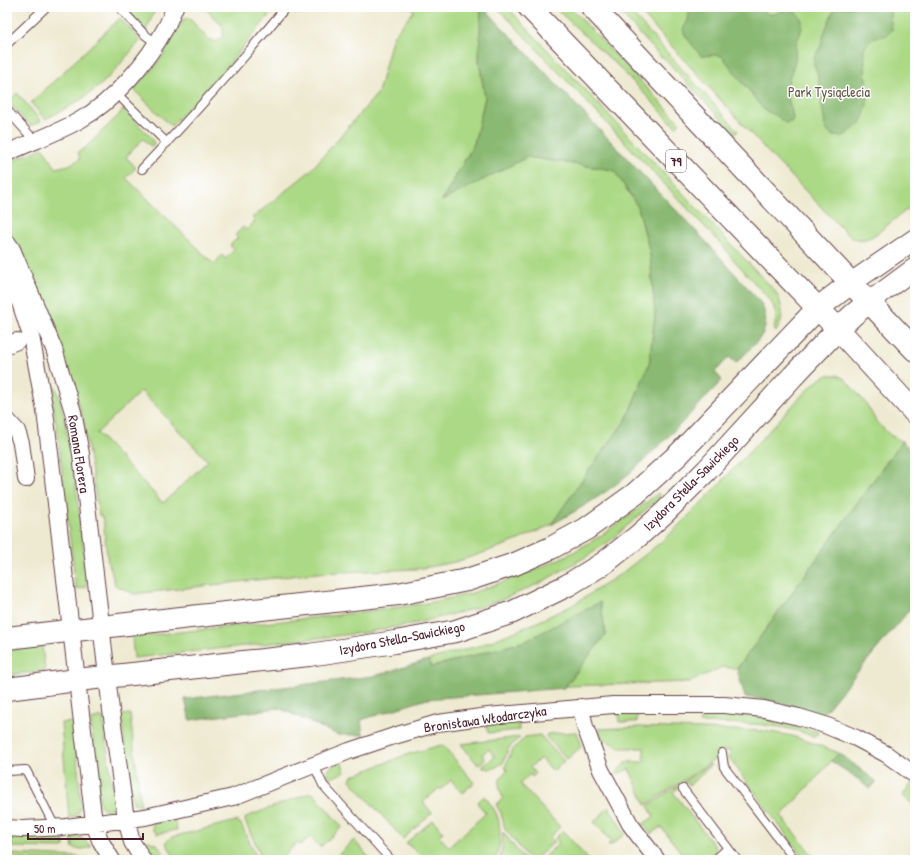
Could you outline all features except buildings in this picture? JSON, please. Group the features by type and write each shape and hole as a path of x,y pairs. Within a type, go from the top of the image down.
{"main road":[{"name":"79","path":"529,7 838,328 915,413"},
{"path":"592,7 915,350"},
{"name":"Izydora Stella-Sawickiego","path":"7,638 398,594 467,580 515,564 586,529 635,494 679,454 818,308 851,283"},
{"name":"Izydora Stella-Sawickiego","path":"7,689 309,654 396,642 456,630 513,612 568,585 604,563 637,537 664,513 707,470 838,328 869,302"}],"street":[{"path":"7,153 80,120 96,110 116,93 145,60 166,27 175,7"},
{"path":"851,283 915,239"},
{"name":"Romana Florera","path":"7,242 12,249 54,349 71,405 81,454 126,819 132,842 143,860"},
{"name":"Romana Florera","path":"7,263 18,341 45,411 94,823 100,840 112,860"},
{"path":"869,302 915,268"},
{"path":"7,420 17,430 21,444 26,479"},
{"name":"Bronisława Włodarczyka","path":"7,828 22,829 55,827 165,813 233,797 356,748 438,723 488,716 581,707 613,705 724,705 764,709 799,717 848,734 913,769"},
{"path":"581,707 585,727 601,770 630,824 657,860"}],"lane":[{"path":"7,44 46,7"},
{"path":"119,7 144,34 156,43"},
{"path":"142,169 254,46 286,7"},
{"path":"116,93 167,143"},
{"path":"7,110 35,140"},
{"path":"18,341 46,332"},
{"path":"722,753 724,766 795,860"},
{"path":"314,765 323,785 391,860"},
{"path":"7,770 26,770 55,827"},
{"path":"683,790 737,860"},
{"path":"715,860 728,848"}],"green space":[{"path":"124,7 157,7 146,30"},
{"path":"204,7 276,7 213,84 171,126 134,90 163,55 185,18 189,18 208,39 216,42 223,36 223,27"},
{"path":"410,7 481,7 479,61 485,97 474,144 442,200 527,157 614,170 638,207 650,253 655,315 649,365 626,420 551,525 516,541 480,554 455,562 417,569 317,573 134,594 115,585 111,569 108,564 103,518 99,515 83,419 58,343 7,225 7,164 43,148 56,168 69,165 80,159 78,152 85,148 118,116 123,109 152,138 154,144 152,147 143,139 126,157 136,168 126,178 214,264 222,255 225,259 234,250 230,245 238,238 235,235 243,227 246,230 255,221 252,218 310,171 378,93 393,36 414,11","holes":["141,391 208,461 163,503 97,433"]},
{"path":"481,7 483,7 710,246 760,302 766,321 761,336 756,343 736,363 729,357 715,372 722,380 647,457 604,493 551,525 626,420 649,364 655,315 650,253 638,207 614,170 527,157 442,201 474,144 485,98 479,61"},
{"path":"497,7 507,7 775,291 780,302 782,312 781,321 776,332 774,330 776,318 775,311 770,300 722,245"},
{"path":"554,7 570,7 680,123 676,127 619,67"},
{"path":"615,7 626,7 738,131 735,134 663,57 661,57"},
{"name":"Park Tysiąclecia","path":"636,7 915,7 915,203 875,235 863,239 850,237 766,150"},
{"path":"690,7 758,7 770,14 787,9 795,12 799,16 802,28 796,45 795,60 787,90 793,120 787,124 777,116 764,110 722,56 701,56 685,35 683,29 688,20"},
{"path":"835,7 892,7 890,15 892,30 887,35 873,38 864,49 868,95 863,118 859,124 841,137 834,136 828,132 825,126 821,92 814,65 814,58 821,46 824,33"},
{"path":"120,18 141,40 98,87 76,102 45,119 31,103"},
{"path":"17,93 41,121 30,126 10,104 10,100"},
{"path":"828,375 837,375 845,379 867,405 876,421 890,435 902,441 737,669 722,667 690,682 567,686 564,688 606,634 600,602 526,641 431,667 428,660 481,645 533,624 573,605 622,573 666,538 711,493 806,391 820,379"},
{"path":"52,387 55,387 59,395 73,467 79,515 87,587 76,589 56,422 51,394"},
{"path":"902,441 915,455 915,603 822,715 772,701 745,697 737,669"},
{"path":"658,493 661,496 610,541 589,555 540,583 506,598 477,608 417,623 363,633 134,658 132,637 330,616 422,604 469,594 533,571 574,552 605,533"},
{"path":"600,602 606,634 564,688 427,699 361,720 363,735 338,735 279,708 190,720 185,699 374,676 428,660 432,667 526,641"},
{"path":"42,646 45,671 7,675 7,650"},
{"path":"619,712 637,712 637,722 619,722"},
{"path":"700,713 729,713 755,716 800,726 818,732 815,737 783,727 748,724 700,723"},
{"path":"130,714 141,807 134,803 131,795 121,715"},
{"path":"103,717 114,800 113,806 108,811 102,808 99,802 91,720"},
{"path":"518,719 519,730 488,733 486,722"},
{"path":"74,722 81,804 78,814 69,818 61,723"},
{"path":"639,727 764,731 792,736 839,753 781,816 816,860 805,860 729,758 730,751 720,753 714,760 646,805 629,769 617,774 616,773 626,762 644,762 644,748 620,748 602,738 598,729"},
{"path":"577,732 582,746 567,759 546,737 547,734"},
{"path":"540,735 564,761 553,771 541,758 530,767 535,774 532,777 530,774 520,784 560,827 550,837 554,842 534,860 530,860 505,829 501,813 496,805 503,798 499,783 507,770 505,767 512,750 525,737"},
{"path":"520,737 509,748 503,763 494,768 488,769 481,767 495,757 489,749 482,754 485,760 478,765 461,744"},
{"path":"441,745 444,746 474,783 462,793 451,780 441,790 439,788 423,802 432,813 403,839 350,780 352,776 406,755"},
{"path":"839,753 876,781 876,783 869,789 858,779 831,761"},
{"path":"341,761 345,772 328,779 329,770 332,766"},
{"path":"710,764 711,765 689,785 687,782 673,792 716,848 714,855 708,860 687,860 661,827 650,834 643,824 654,817 648,806"},
{"path":"912,783 915,785 915,806 903,795"},
{"path":"310,793 314,794 342,827 320,847 310,837 300,845 297,843 281,858 282,860 263,860 245,821 246,817"},
{"path":"485,797 494,809 498,818 500,843 495,860 429,860 407,844 407,842 433,820 443,832 439,836 449,847 486,813 477,803"},
{"path":"609,807 625,834 610,846 608,844 611,841 594,822"},
{"path":"174,819 177,830 157,834 153,830 152,823"},
{"path":"236,821 241,824 258,860 176,860 166,843 172,837"},
{"path":"563,831 589,860 541,860 559,843 555,838"},
{"path":"503,832 526,860 499,860 502,849"},
{"path":"71,834 87,842 91,847 82,849 73,848"},
{"path":"63,835 63,848 11,847 11,837"},
{"path":"354,840 371,860 338,860 336,857"},
{"path":"149,841 158,845 168,860 155,860 144,843"},
{"path":"9,854 80,857 89,860 7,860"}]}
